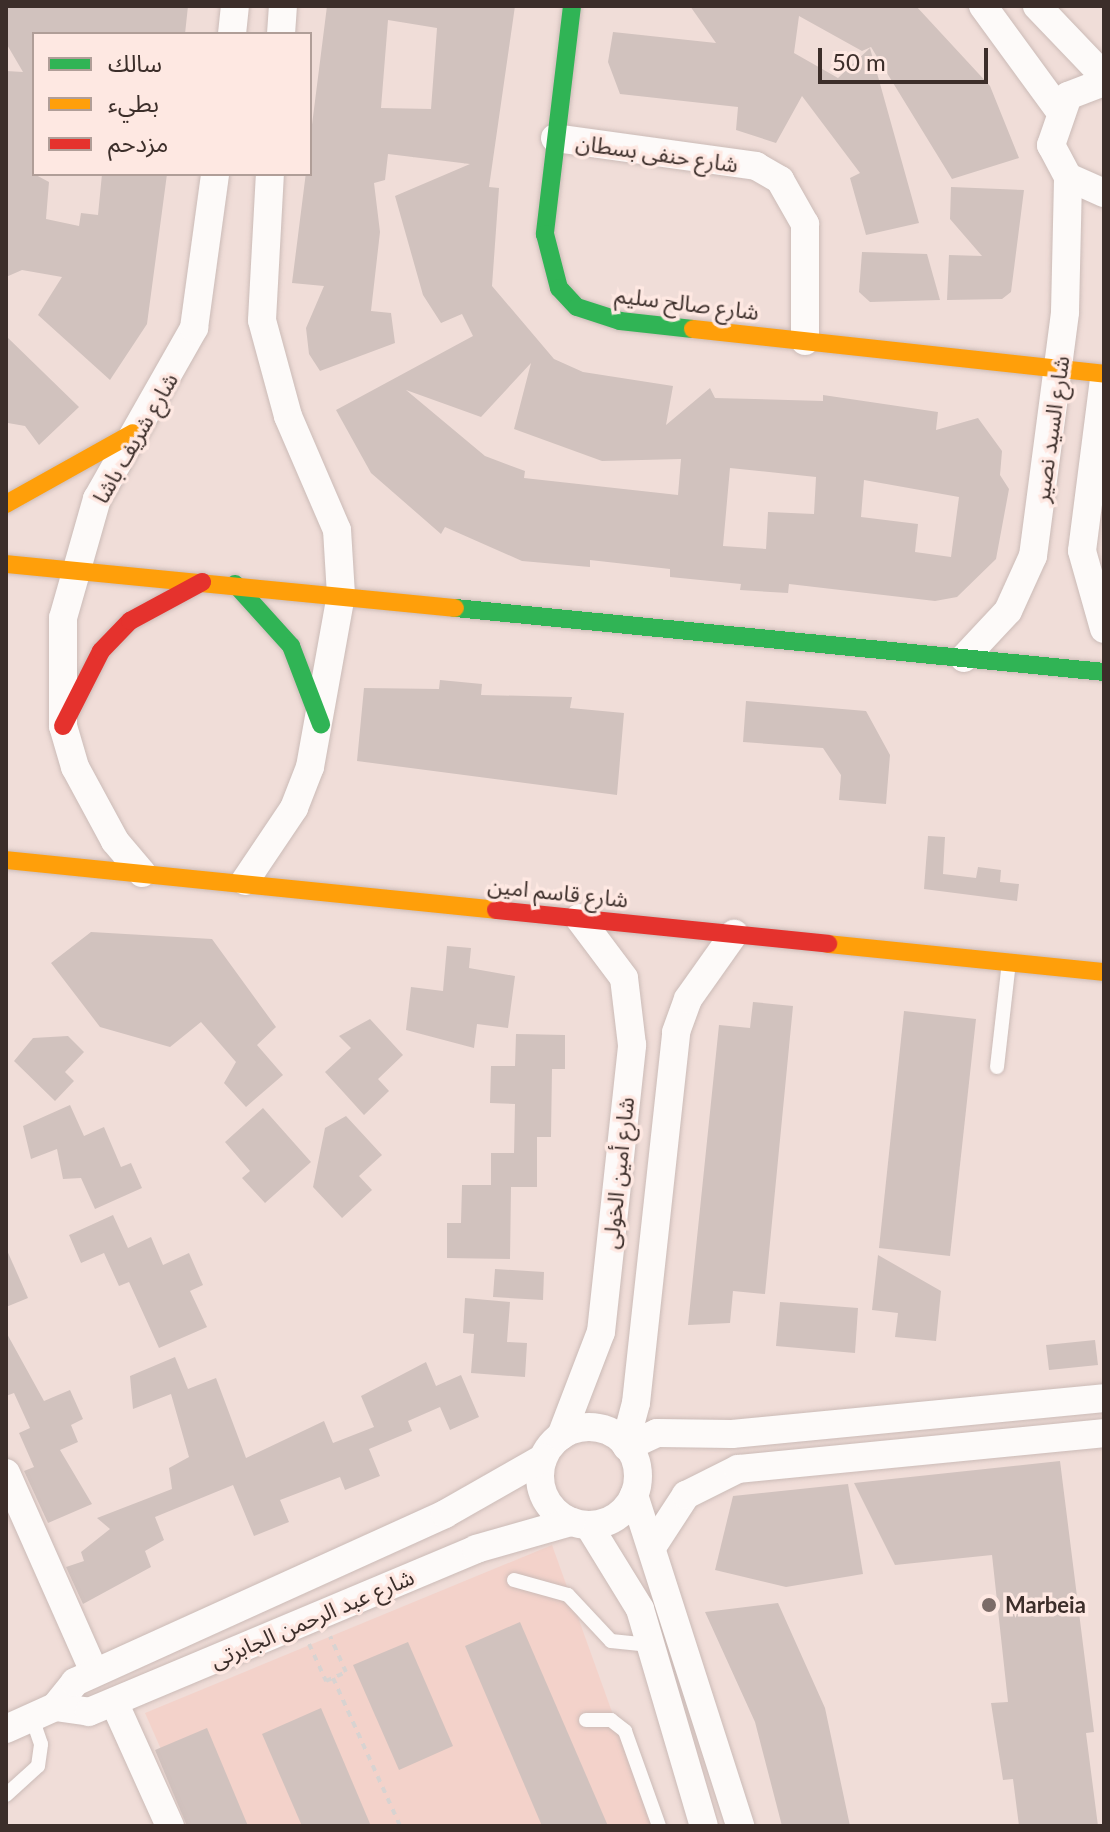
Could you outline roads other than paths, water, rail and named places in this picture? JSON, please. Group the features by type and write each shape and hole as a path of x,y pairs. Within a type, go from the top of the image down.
{"main road":[{"name":"شارع صالح سليم","path":"572,6 555,138 547,260 577,307 620,321 1104,377"},
{"path":"6,504 133,433"},
{"path":"6,564 235,584 1104,672"},
{"path":"63,726 78,687 111,641 165,597 204,581"},
{"path":"235,584 291,646 321,724"},
{"name":"شارع قاسم امين","path":"6,860 245,881 1104,972"}],"street":[{"path":"232,32 235,6"},
{"path":"281,32 283,6"},
{"path":"983,6 1058,109"},
{"path":"1037,6 1104,79 1081,87 1058,109 1051,145 1068,177 1104,193"},
{"name":"شارع حنفى بسطان","path":"555,138 756,166 780,180 805,224 805,341"},
{"name":"شارع شريف باشا","path":"142,873 93,805 63,726 60,671 71,570 97,499 194,328 215,176"},
{"path":"245,881 294,808 321,724 341,595 337,530 283,403 262,320 270,176"},
{"name":"شارع السيد نصير","path":"964,658 1008,611 1033,556 1060,370 1071,235 1068,177"},
{"name":"شارع السيد نصير","path":"1104,377 1082,551 1104,629"},
{"name":"شارع أمين الخولى","path":"552,1447 601,1332 632,1045 624,978 579,918"},
{"name":"شارع أمين الخولى","path":"626,1445 638,1389 676,1032 693,991 734,934"},
{"path":"626,1445 657,1433 732,1434 1104,1398"},
{"path":"704,1826 650,1645 624,1573 580,1524 546,1501 552,1447 594,1428 626,1445 636,1465 634,1495 654,1544 740,1826"},
{"path":"654,1544 686,1495 738,1469 1104,1433"},
{"name":"شارع عبد الرحمن الجابرتى","path":"31,1718 68,1687 94,1672 445,1514 552,1447"},
{"path":"6,1473 94,1672"},
{"path":"580,1524 616,1517 634,1495"},
{"name":"شارع عبد الرحمن الجابرتى","path":"31,1718 81,1714 476,1549 580,1524"},
{"path":"114,1702 170,1826"}],"lane":[{"path":"997,1067 1009,962"},
{"path":"514,1580 568,1595 611,1641 650,1645"},
{"path":"6,1795 38,1766 41,1744 31,1718"},
{"path":"586,1720 611,1720 625,1731 659,1826"}],"place":[{"name":"Marbeia","path":"989,1605"}]}
